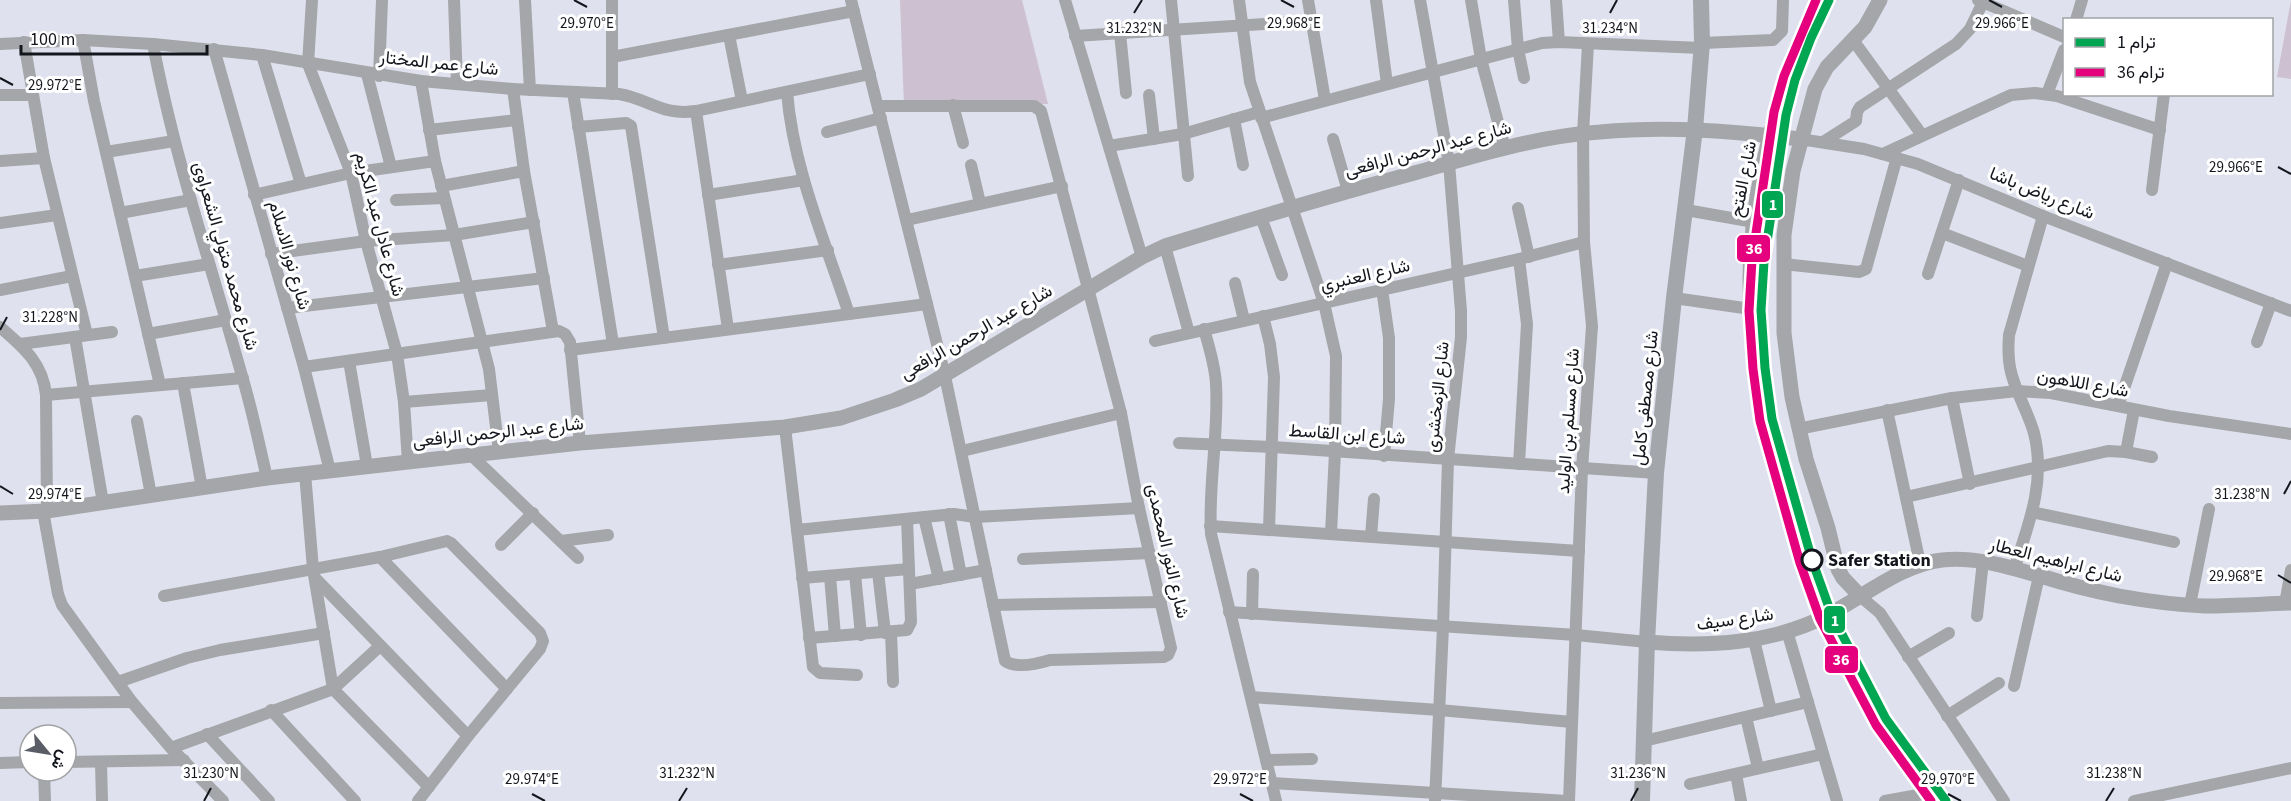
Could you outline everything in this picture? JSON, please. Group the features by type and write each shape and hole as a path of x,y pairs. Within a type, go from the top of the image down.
{"main road":[{"name":"شارع مصطفى كامل","path":"1642,801 1656,473 1674,298 1695,129 1702,46 1701,0"}],"street":[{"name":"شارع عادل عبد الكريم","path":"312,0 308,64 351,173 366,241 398,354 408,462"},
{"path":"382,0 373,75 391,167"},
{"path":"454,0 457,84"},
{"path":"525,0 530,90"},
{"path":"612,0 612,93"},
{"path":"1065,0 1142,256"},
{"path":"1171,0 1188,176"},
{"path":"1239,0 1246,65 1260,115 1324,303 1336,356 1335,452 1330,533"},
{"path":"1308,0 1325,100"},
{"path":"1376,0 1387,84"},
{"name":"شارع الزمخشرى","path":"1419,0 1449,163 1461,336 1448,459 1435,796"},
{"path":"1470,0 1481,59 1504,148"},
{"path":"1514,0 1518,49 1524,78"},
{"path":"1556,0 1559,42"},
{"path":"1109,146 1183,134 1234,119 1325,100 1432,73 1542,43 1702,46 1773,40 1782,31 1783,0"},
{"name":"شارع الفتح","path":"1821,0 1796,57 1771,135 1754,222 1751,309 1759,391 1780,480 1800,547 1826,616 1869,707 1896,750 1932,797"},
{"path":"1880,0 1872,17 1832,60 1820,78 1800,139 1788,202 1783,264 1786,354 1798,429 1838,568 1843,578 1880,613 2004,801"},
{"path":"2077,18 2082,0"},
{"path":"1823,142 1856,121 1859,108 1956,44 1970,29 1981,1 2063,37"},
{"path":"612,57 729,35 852,5 945,375 993,605 1161,602"},
{"path":"1075,36 1311,21"},
{"path":"1120,33 1126,93"},
{"path":"729,35 742,101"},
{"name":"شارع عمر المختار","path":"0,44 82,40 214,49 422,81 513,89 612,93 634,97 666,111 696,111 870,74"},
{"path":"82,40 160,385"},
{"path":"1853,40 1922,135"},
{"path":"24,42 44,158 72,276 81,336 84,392 103,502"},
{"name":"شارع محمد متولي الشعراوى","path":"153,44 174,141 243,378 267,478"},
{"name":"شارع مسلم بن الوليد","path":"1568,801 1582,469 1592,326 1584,242 1583,134 1588,44"},
{"name":"شارع نور الاسلام","path":"214,49 304,367 330,471"},
{"path":"2046,94 2063,52"},
{"path":"262,55 301,184"},
{"path":"422,81 435,161 483,342 499,452"},
{"path":"513,89 524,171 553,331"},
{"path":"573,92 613,344"},
{"path":"787,92 794,145 849,314"},
{"path":"1883,154 2005,97 2023,93 2046,94 2160,130"},
{"path":"0,95 33,95"},
{"path":"1149,95 1154,139"},
{"path":"2152,190 2164,96"},
{"path":"878,106 953,105 963,143"},
{"name":"شارع النور المحمدى","path":"953,105 1038,107 1042,113 1121,413 1139,508 1172,652 1164,657 1050,660 1037,664 1013,664 1005,661 993,605"},
{"path":"696,111 728,329"},
{"path":"828,132 881,118"},
{"path":"1234,119 1243,165"},
{"path":"429,130 517,120"},
{"path":"578,127 626,123 631,126 664,338"},
{"name":"شارع عبد الرحمن الرافعى","path":"0,513 45,511 267,478 367,466 580,443 785,427 832,420 868,410 912,393 1089,290 1142,256 1165,246 1347,191 1504,148 1583,134 1695,129 1771,135"},
{"name":"شارع رياض باشا","path":"1771,135 1823,142 1897,158 1959,180 2043,216 2291,311"},
{"path":"1333,139 1347,191"},
{"path":"106,152 174,141"},
{"path":"0,161 44,158"},
{"path":"1783,264 1859,272 1866,269 1897,158"},
{"path":"254,195 351,173 435,161"},
{"path":"971,165 980,203"},
{"path":"396,200 443,192 524,171"},
{"path":"708,195 804,180"},
{"path":"1928,274 1959,180"},
{"path":"907,220 1062,186"},
{"path":"120,213 191,200"},
{"path":"1518,208 1524,258 1527,324 1519,464"},
{"path":"1686,210 1754,222"},
{"path":"0,223 57,215"},
{"path":"2014,569 2036,498 2039,468 2033,430 2017,391 2010,364 2009,335 2043,216"},
{"path":"1261,217 1282,275"},
{"path":"271,254 366,241 454,235 534,222"},
{"path":"1942,232 2028,266"},
{"name":"شارع العنبري","path":"1155,341 1524,258 1584,242"},
{"path":"1165,246 1189,333"},
{"path":"718,265 828,250"},
{"path":"2118,406 2166,263"},
{"path":"135,276 209,264"},
{"path":"0,290 72,276"},
{"path":"287,308 544,278"},
{"path":"1235,283 1244,320"},
{"path":"1382,289 1390,349 1389,399 1384,456"},
{"path":"1674,298 1751,309"},
{"path":"2257,342 2271,303"},
{"path":"570,350 927,304"},
{"path":"1263,316 1274,377 1269,530"},
{"path":"148,334 226,320"},
{"path":"0,327 32,356 41,370 46,395 45,511 60,600 132,702 171,748 223,801"},
{"path":"1204,329 1212,354 1216,384 1210,526 1214,554 1276,801"},
{"path":"304,367 553,331 565,334 569,339 580,443"},
{"path":"20,344 112,332"},
{"path":"349,361 367,466"},
{"path":"46,395 243,378"},
{"path":"183,383 202,488"},
{"name":"شارع اللاهون","path":"1798,429 1952,398 2017,391 2051,393 2134,410 2291,434"},
{"path":"404,402 492,395"},
{"path":"1952,398 1970,484"},
{"path":"2126,452 2134,410"},
{"path":"1887,411 1920,563"},
{"path":"962,451 1121,413"},
{"path":"137,421 151,495"},
{"path":"785,427 813,668 820,673 857,675"},
{"name":"شارع ابن القاسط","path":"1179,443 1273,447 1656,473"},
{"path":"1906,497 2099,453 2126,452 2151,457"},
{"path":"471,455 578,558"},
{"path":"305,473 314,574 333,689 429,787"},
{"path":"1371,536 1374,500"},
{"path":"797,530 949,514 962,514 975,518 1139,508"},
{"path":"2190,605 2209,508"},
{"path":"2032,512 2174,543"},
{"path":"501,545 533,513"},
{"path":"949,514 961,575"},
{"path":"924,517 939,579"},
{"path":"809,638 908,630 910,584 906,519"},
{"path":"1210,526 1579,551"},
{"path":"561,541 608,535"},
{"path":"164,596 314,574 380,556 447,541 451,543 540,633 543,641 540,649 418,801"},
{"path":"1023,559 1150,553"},
{"path":"380,556 507,689"},
{"name":"شارع ابراهيم العطار","path":"1826,616 1920,563 1945,559 1983,561 2120,596 2190,605 2288,603"},
{"path":"1977,616 1983,561"},
{"path":"802,578 909,570"},
{"path":"910,584 986,570"},
{"path":"2288,603 2291,570"},
{"path":"879,572 893,682"},
{"path":"314,574 468,736"},
{"path":"855,574 861,635"},
{"path":"1252,614 1253,574"},
{"path":"830,576 835,636"},
{"path":"2014,686 2038,576"},
{"path":"1229,612 1576,635 1647,642"},
{"name":"شارع سيف","path":"1647,642 1684,645 1721,644 1787,631 1826,616"},
{"path":"1787,631 1837,801"},
{"path":"118,682 187,658 220,650 324,633"},
{"path":"1908,657 1949,633"},
{"path":"1754,639 1771,711"},
{"path":"171,748 333,689 380,646"},
{"path":"1947,716 1999,683"},
{"path":"1251,697 1572,722"},
{"path":"0,703 132,702"},
{"path":"1644,741 1808,702"},
{"path":"271,710 355,801"},
{"path":"1746,717 1758,768"},
{"path":"207,734 269,801"},
{"path":"1690,784 1823,754"},
{"path":"1266,760 1312,759"},
{"path":"78,762 184,760"},
{"path":"0,763 18,762"},
{"path":"101,763 102,801"},
{"path":"2134,801 2291,768"},
{"path":"1736,774 1741,801"},
{"path":"44,783 45,801"},
{"path":"1272,783 1372,795 1568,801"},
{"path":"1886,801 1932,797"}],"shaded area":[{"path":"900,0 1022,0 1048,104 904,106"},
{"path":"2291,0 2291,79 2277,77"}],"tram line":[{"name":"36","path":"1816,0 1784,76 1774,112 1752,260 1749,311 1760,421 1800,563 1820,619 1876,725 1931,801"},
{"name":"1","path":"1829,0 1795,80 1786,115 1764,262 1761,310 1765,368 1772,419 1812,560 1831,613 1886,719 1946,801"}],"place":[{"name":"Safer Station","path":"1812,560"}]}
